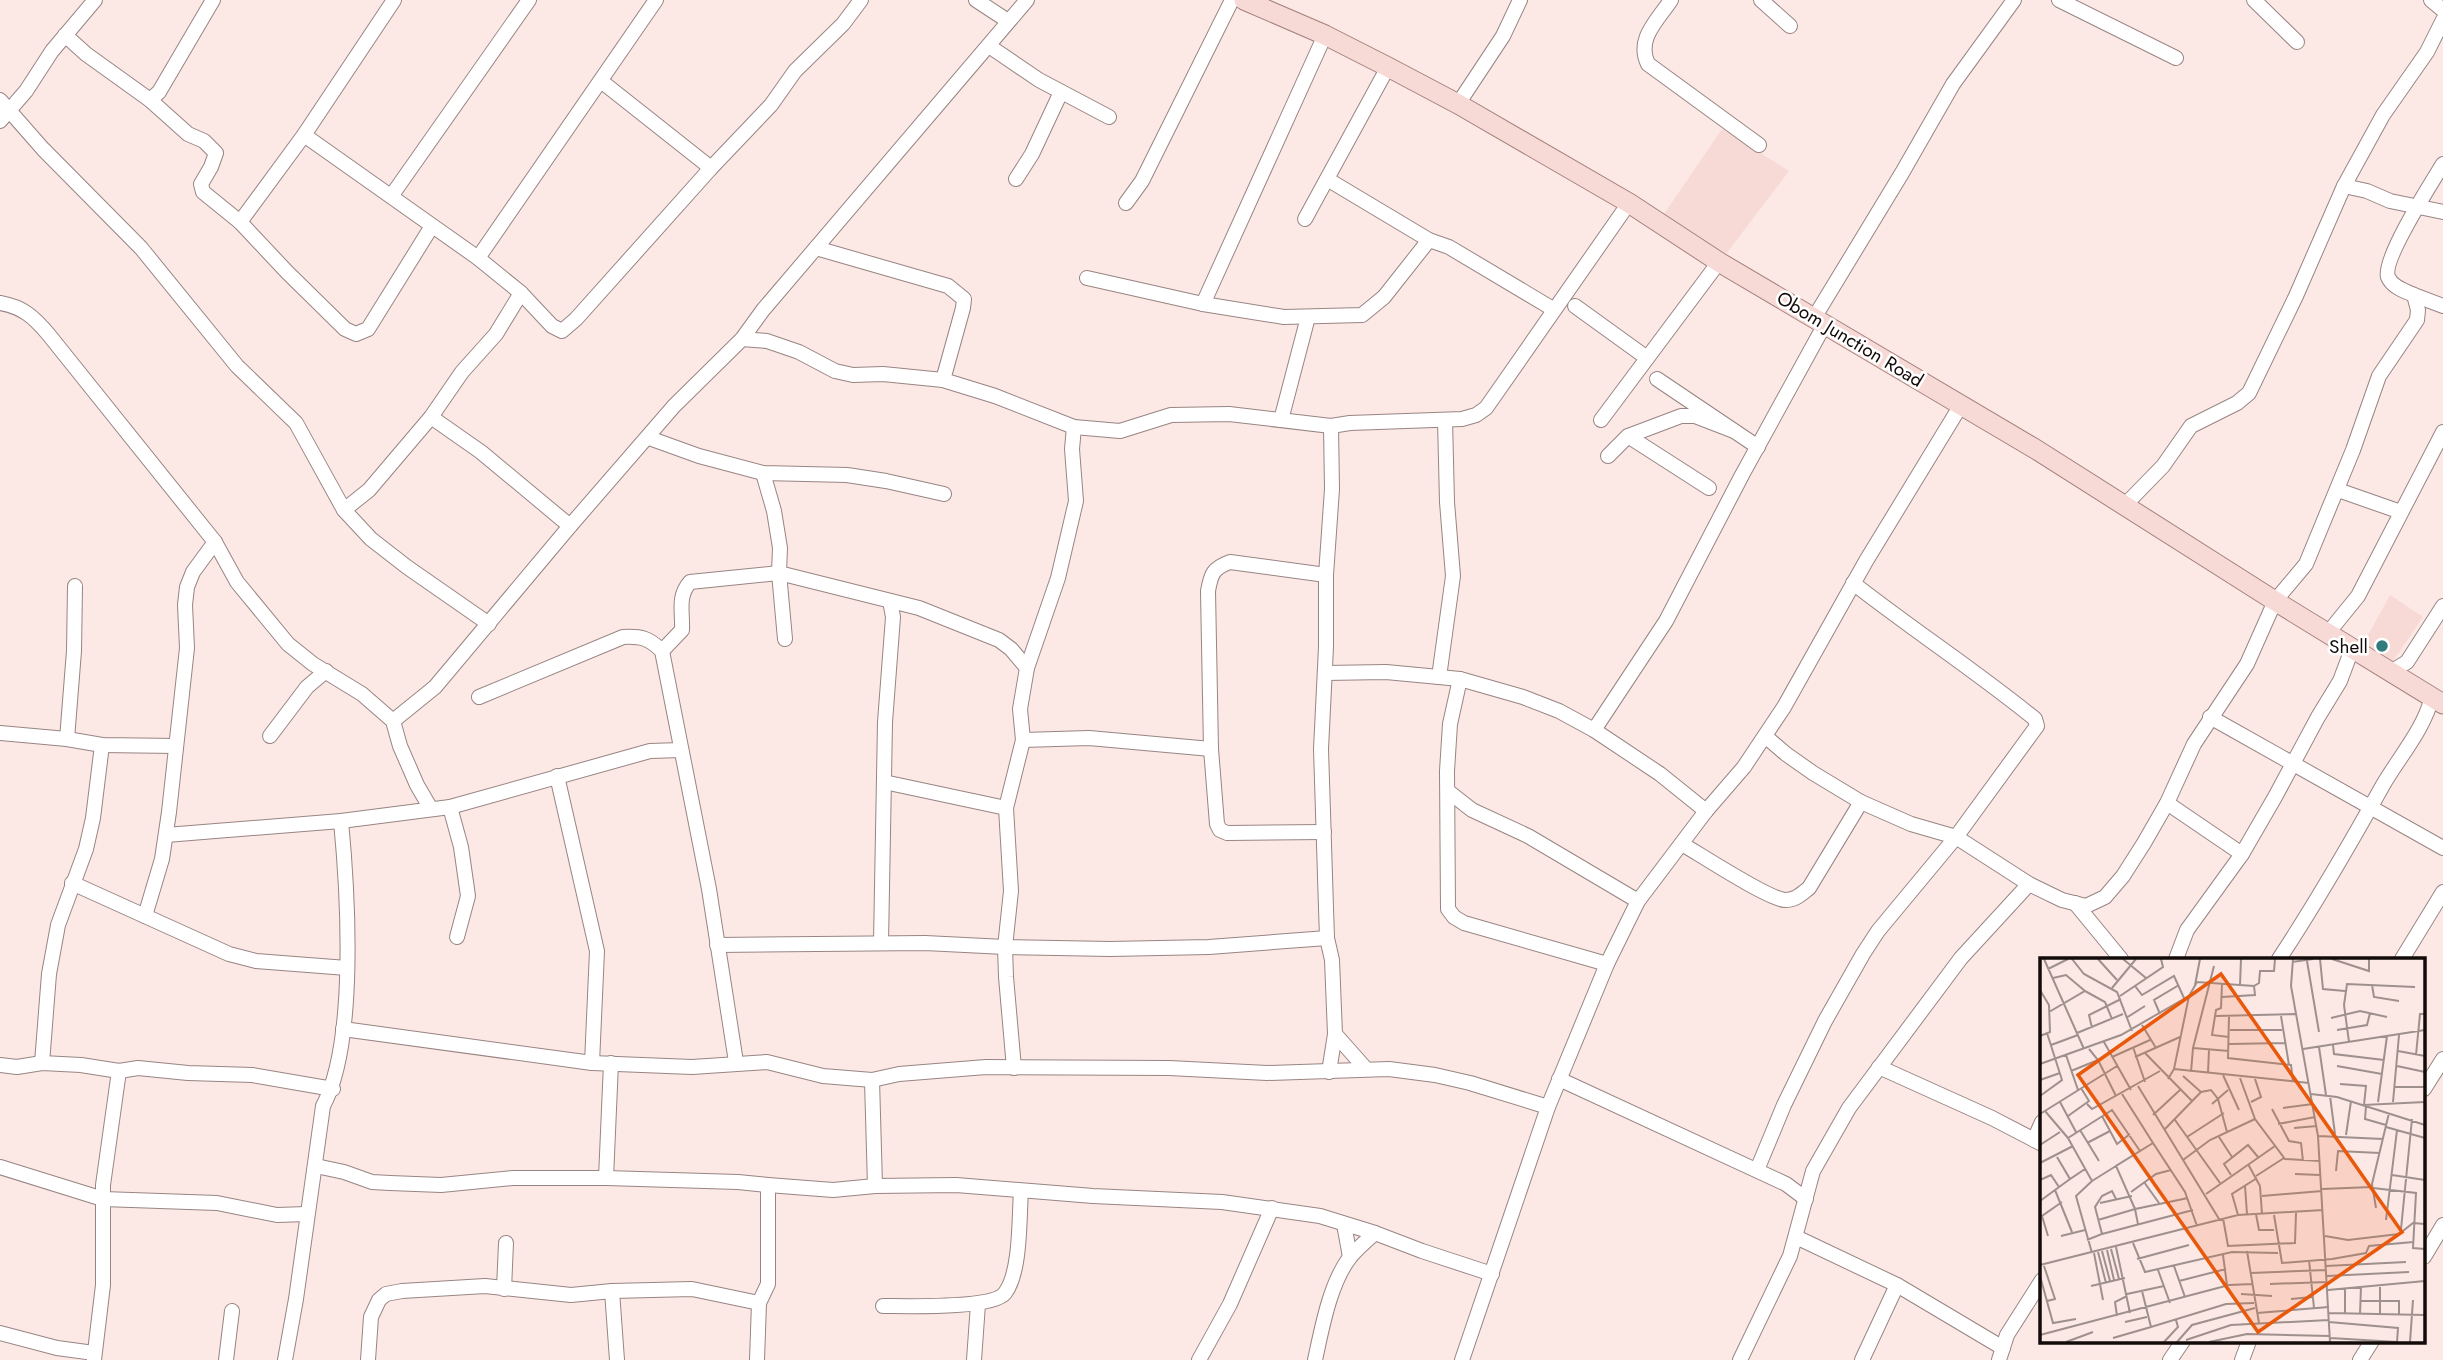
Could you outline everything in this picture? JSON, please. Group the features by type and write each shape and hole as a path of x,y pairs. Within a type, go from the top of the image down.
{"main road":[{"name":"Obom Junction Road","path":"1244,0 1325,35 1458,104 1629,204 1719,262 1956,401 2437,700"}],"street":[{"path":"94,0 3,111 141,247 237,366 296,423 344,510 371,539 489,624"},
{"path":"150,100 159,92 213,0"},
{"path":"240,222 304,135 394,0"},
{"path":"393,195 528,0"},
{"path":"478,258 656,0"},
{"path":"304,135 393,195 478,258 521,293 552,326 562,331 576,320 771,105 796,71 843,24 861,0"},
{"path":"976,0 1009,21"},
{"path":"393,720 435,687 674,406 742,339 763,310 1027,0"},
{"path":"1125,203 1142,181 1232,0"},
{"path":"1458,104 1503,36 1520,0"},
{"path":"1671,0 1644,41 1643,54 1648,64 1759,145"},
{"path":"1761,0 1790,26"},
{"path":"1594,730 1666,621 1758,447 1819,321 1952,84 2014,0"},
{"path":"2059,0 2176,58"},
{"path":"2254,0 2297,42"},
{"path":"2431,0 2443,10"},
{"path":"2124,505 2163,466 2191,425 2237,403 2249,393 2296,296 2344,186 2383,115 2427,52 2443,20"},
{"path":"65,35 86,54 150,100 188,134 204,141 216,153 201,184 202,192 240,222 345,329 356,334 368,329 432,226"},
{"path":"1203,304 1325,35"},
{"path":"989,46 1039,80 1109,117"},
{"path":"1305,219 1388,67"},
{"path":"601,81 711,169"},
{"path":"1016,179 1032,154 1061,92"},
{"path":"2443,164 2416,206 2387,267 2387,274 2396,287 2443,306"},
{"path":"1327,179 1553,309"},
{"path":"2344,186 2367,191 2389,201 2443,212"},
{"path":"742,339 768,341 835,371 853,375 883,374 943,380 995,396 1074,427 1120,431 1171,415 1229,414 1331,426 1462,419 1476,415 1486,408 1629,204"},
{"path":"1087,278 1203,304 1284,317 1362,315 1384,297 1429,240"},
{"path":"816,248 948,286 964,299 943,380"},
{"path":"1601,420 1719,262"},
{"path":"344,510 369,489 431,417 462,372 496,334 521,293"},
{"path":"1765,736 1813,773 1861,802 1911,824 1956,837 2029,884 2062,900 2087,906 2105,897 2123,876 2167,803 2189,752 2247,664 2275,601 2306,564 2338,489 2379,376 2417,320 2418,310 2414,295"},
{"path":"0,303 16,306 30,313 50,335 215,542 237,582 288,645 371,701 393,720 404,756 431,809"},
{"path":"1575,306 1647,358"},
{"path":"1281,420 1308,317"},
{"path":"1657,379 1758,447"},
{"path":"1462,1360 1548,1107 1607,964 1638,901 1706,811 1728,788 1765,736 1817,651 1853,583 1958,410 1956,401"},
{"path":"1608,456 1629,436 1687,415 1695,415 1734,431"},
{"path":"431,417 481,452 570,526"},
{"path":"1439,677 1451,606 1453,576 1445,420"},
{"path":"1329,1072 1335,1034 1332,960 1327,938 1321,749 1326,575 1332,489 1331,426"},
{"path":"1014,1068 1005,947 1011,891 1006,807 1023,740 1020,709 1027,668 1058,578 1076,501 1072,449 1074,427"},
{"path":"2328,633 2358,596 2443,432"},
{"path":"1629,436 1709,488"},
{"path":"649,438 699,456 762,473 847,475 944,494"},
{"path":"762,473 774,511 780,548 779,573 785,639"},
{"path":"2338,489 2401,512"},
{"path":"145,916 162,859 166,835 187,648 187,587 193,572 215,542"},
{"path":"1324,832 1227,833 1220,830 1217,824 1211,749 1208,591 1211,573 1218,566 1230,562 1326,575"},
{"path":"662,651 682,630 681,598 683,590 690,582 779,573 919,608 999,640 1011,649 1027,668"},
{"path":"1757,1170 1784,1105 1825,1021 1863,954 1878,931 1956,837 2034,734 2037,726 2035,719 1998,689 1853,583"},
{"path":"67,739 74,651 75,586"},
{"path":"881,943 885,722 893,617 890,601"},
{"path":"2392,671 2407,662 2443,606"},
{"path":"480,697 623,637 640,636 651,640 662,651 709,889 736,1062"},
{"path":"2176,958 2187,930 2242,854 2340,681 2352,649"},
{"path":"270,736 307,687 326,671"},
{"path":"1325,673 1386,672 1460,679 1559,710 1660,774 1706,811"},
{"path":"1460,679 1451,724 1447,771 1448,909 1464,923 1607,964"},
{"path":"2280,958 2319,898 2437,700"},
{"path":"2210,717 2443,848"},
{"path":"0,733 102,745 176,746"},
{"path":"1023,740 1089,738 1211,749"},
{"path":"42,1063 49,974 58,925 88,839 102,745"},
{"path":"166,835 341,821 450,807 650,751 681,750"},
{"path":"557,776 597,951 592,1063"},
{"path":"884,782 1006,807"},
{"path":"1449,792 1472,810 1528,836 1638,901"},
{"path":"1682,844 1767,894 1783,900 1797,898 1809,888 1861,802"},
{"path":"2167,803 2242,854"},
{"path":"450,807 461,847 468,896 457,937"},
{"path":"1449,815 1472,810"},
{"path":"285,1360 323,1106 332,1089 343,1029 347,968 346,871 341,821"},
{"path":"72,883 229,954 256,961 347,968"},
{"path":"1740,1360 1790,1256 1813,1171 1849,1108 1961,958 2029,884"},
{"path":"2403,958 2443,892"},
{"path":"2075,903 2121,958"},
{"path":"717,945 881,943 1110,949 1209,947 1327,938"},
{"path":"343,1029 592,1063 692,1067 767,1062 823,1076 872,1080 899,1074 986,1067 1170,1068 1267,1073 1366,1069 1435,1075 1548,1107"},
{"path":"1335,1034 1366,1069"},
{"path":"2426,1086 2443,1059"},
{"path":"0,1065 17,1067 42,1063 119,1071 138,1068 252,1075 332,1089"},
{"path":"606,1178 611,1063"},
{"path":"1879,1067 2038,1142"},
{"path":"0,1333 94,1356 103,1285 103,1199 107,1148 119,1071"},
{"path":"1559,1079 1786,1184 1806,1199"},
{"path":"872,1080 875,1186"},
{"path":"316,1166 372,1182 390,1184 441,1185 513,1178 606,1178 738,1182 833,1190 875,1186 956,1185 1222,1202 1298,1212 1344,1224 1492,1274"},
{"path":"0,1167 103,1199 217,1203 277,1214 307,1214"},
{"path":"1786,1184 1813,1171"},
{"path":"757,1360 759,1303 768,1284 768,1185"},
{"path":"883,1306 978,1304 996,1301 1005,1293 1015,1265 1021,1191"},
{"path":"1199,1360 1230,1304 1272,1208"},
{"path":"1344,1224 1350,1257"},
{"path":"2426,1254 2443,1225"},
{"path":"1315,1360 1331,1298 1350,1257 1375,1233"},
{"path":"1796,1237 1897,1285 2001,1354 2013,1326 2040,1283"},
{"path":"505,1289 506,1243"},
{"path":"1862,1360 1897,1285"},
{"path":"368,1360 371,1317 379,1300 386,1294 424,1288 485,1286 571,1295 692,1289 759,1303"},
{"path":"612,1291 617,1360"},
{"path":"974,1360 978,1304"},
{"path":"226,1360 232,1311"},
{"path":"2170,1360 2182,1342"},
{"path":"2242,1360 2249,1342"},
{"path":"2360,1360 2371,1342"}],"shaded area":[{"path":"1722,129 1789,171 1723,258 1662,217"},
{"path":"2390,595 2423,617 2389,667 2360,650"}],"place":[{"name":"Shell","path":"2382,646"}]}
